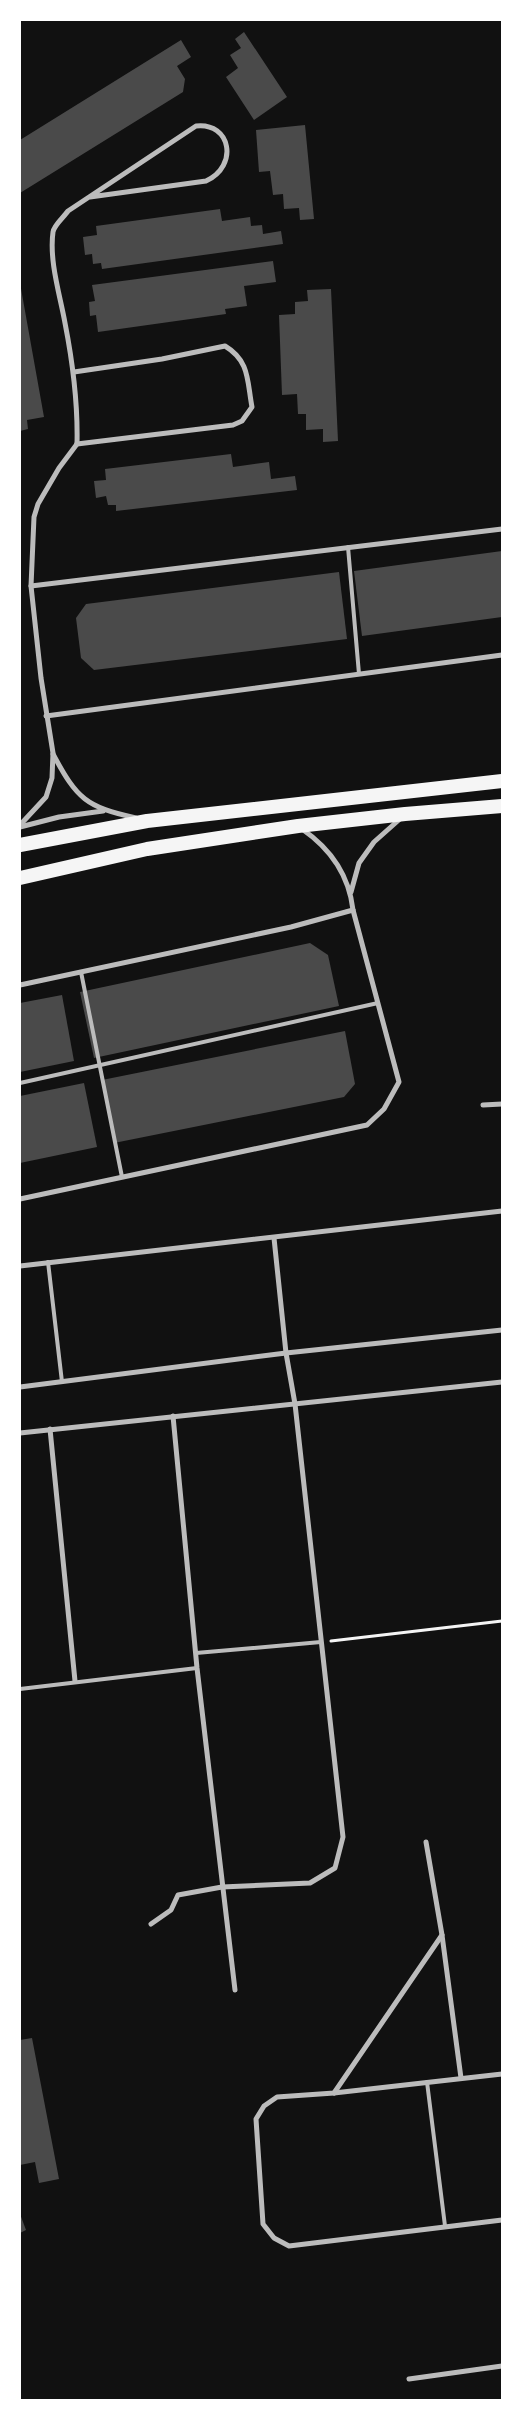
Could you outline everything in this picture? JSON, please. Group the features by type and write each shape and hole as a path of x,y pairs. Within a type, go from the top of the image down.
{"highway":[{"path":"20,845 147,821 502,782"},
{"path":"20,878 147,849 298,826 404,814 502,806"}],"street":[{"path":"20,826 46,797 52,778 53,754 46,716 31,586 32,534 38,504 59,468 77,444 78,409 74,372 59,294 53,250 53,230 68,211 196,126 208,126 216,130 223,138 227,151 227,161 216,176 206,181 90,197"},
{"path":"74,372 162,359 225,346 237,354 244,363 252,407 242,421 233,425 77,444"},
{"path":"31,586 502,528"},
{"path":"46,716 502,655"},
{"path":"53,754 69,784 85,800 103,811 147,821"},
{"path":"20,826 59,817 103,811"},
{"path":"351,892 360,863 374,842 404,814"},
{"path":"20,1198 367,1125 384,1109 399,1082 353,910 351,892 336,861 320,842 298,826"},
{"path":"20,985 291,927 353,910"},
{"path":"483,1105 502,1104"},
{"path":"20,1266 502,1211"},
{"path":"151,1924 171,1910 178,1895 222,1887 310,1882 336,1868 343,1837 295,1404 286,1352 274,1238"},
{"path":"20,1387 286,1352 502,1330"},
{"path":"20,1432 502,1382"},
{"path":"173,1416 197,1668 235,1990"},
{"path":"50,1429 75,1681"},
{"path":"426,1842 442,1935 461,2078"},
{"path":"334,2093 442,1935"},
{"path":"502,2074 334,2093 277,2097 264,2106 256,2119 263,2224 274,2238 289,2246 502,2220"},
{"path":"409,2379 502,2366"}],"lane":[{"path":"348,547 359,674"},
{"path":"81,972 122,1177"},
{"path":"20,1083 378,1003"},
{"path":"48,1262 62,1382"},
{"path":"196,1653 321,1642"},
{"path":"20,1689 197,1668"},
{"path":"427,2081 445,2226"}],"path":[{"path":"321,1642 502,1621"}],"building":[{"path":"244,32 287,97 254,120 226,77 238,68 230,55 241,48 235,39"},
{"path":"181,40 191,57 177,66 185,79 183,92 20,193 20,140"},
{"path":"305,125 314,219 300,220 299,208 284,209 283,194 273,195 270,171 259,172 256,130"},
{"path":"220,209 222,221 250,217 251,226 262,225 263,234 281,231 283,244 102,269 101,263 93,264 92,254 85,255 83,237 97,235 96,226"},
{"path":"273,261 276,282 244,286 247,306 225,309 226,314 98,332 96,315 90,316 89,302 95,301 92,285"},
{"path":"20,283 44,417 27,420 28,429 20,431"},
{"path":"331,289 338,441 323,442 323,429 306,430 306,414 298,414 297,394 282,395 279,315 295,314 295,302 308,301 307,290"},
{"path":"231,454 233,467 269,462 271,479 295,476 297,490 116,511 116,505 108,505 106,496 96,498 94,481 106,480 105,469"},
{"path":"502,551 502,617 362,636 354,571"},
{"path":"339,572 347,639 94,670 81,658 76,618 86,604"},
{"path":"310,943 328,955 339,1006 94,1058 80,992"},
{"path":"62,995 74,1061 20,1072 20,1003"},
{"path":"345,1031 355,1084 344,1097 114,1143 102,1080"},
{"path":"84,1083 97,1147 20,1163 20,1096"},
{"path":"32,2038 59,2179 39,2183 35,2162 20,2165 20,2040"},
{"path":"20,2214 26,2230 20,2233"}]}
